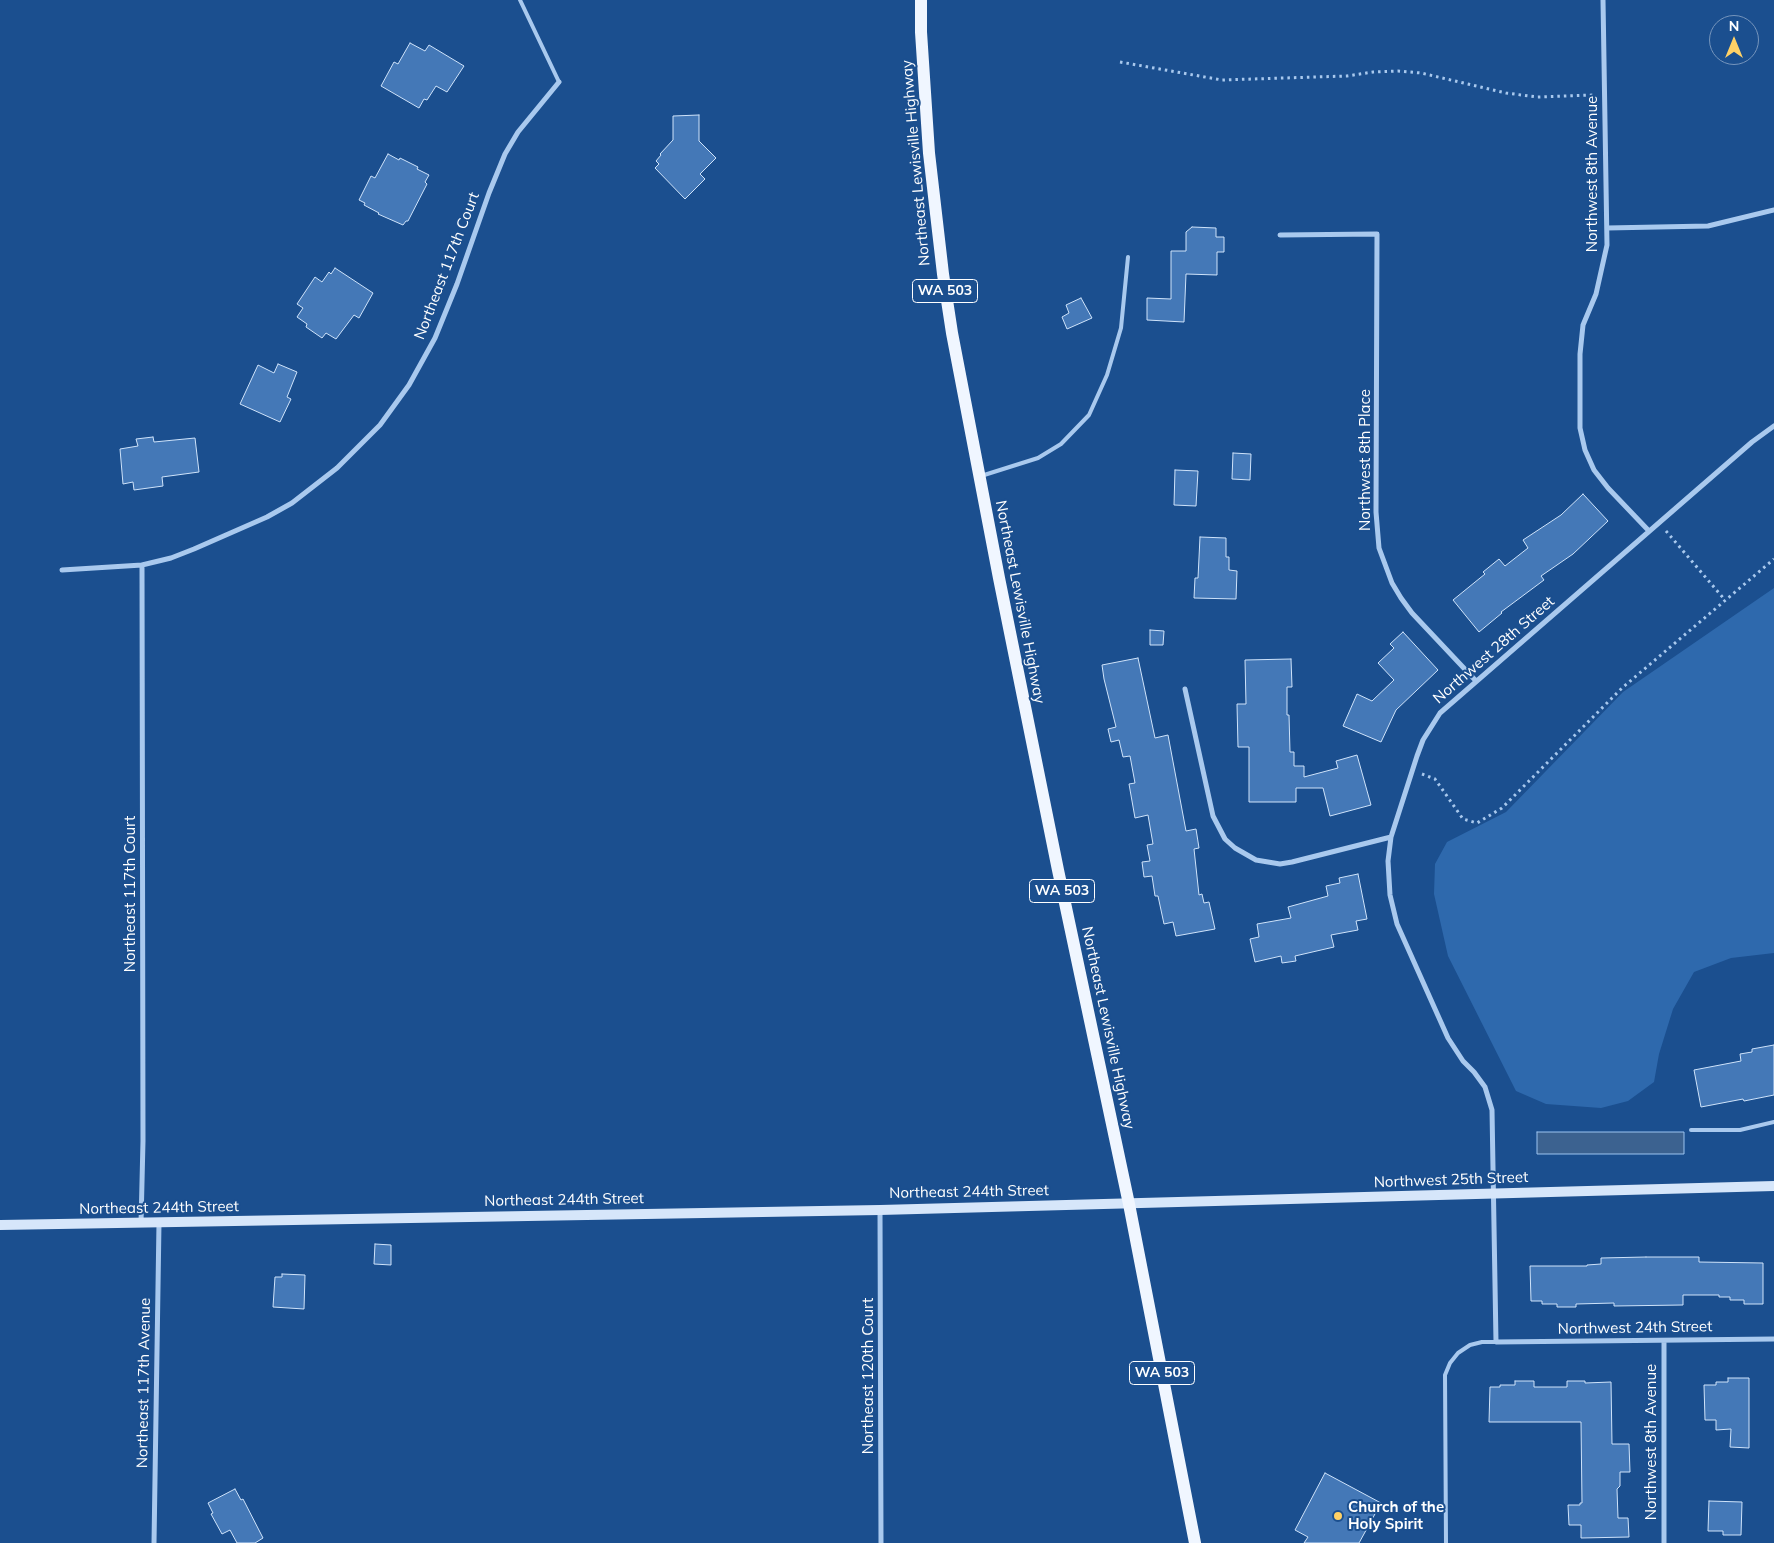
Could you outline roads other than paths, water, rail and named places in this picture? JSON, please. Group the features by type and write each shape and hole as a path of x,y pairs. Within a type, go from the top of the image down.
{"main road":[{"name":"Northeast Lewisville Highway","path":"921,0 925,108 937,233 951,323 979,477 1060,880 1129,1204"},
{"name":"WA 503","path":"1129,1204 1195,1543"}],"street":[{"name":"Northwest 8th Avenue","path":"1603,0 1607,246 1596,294 1582,334 1580,354 1580,428 1585,450 1594,470 1608,488 1649,531"},
{"name":"Northeast 117th Court","path":"62,570 142,566 194,550 267,517 292,503 337,468 380,425 409,386 435,338 505,154 518,132 559,82"},
{"path":"1607,228 1708,226 1774,210"},
{"name":"Northwest 8th Place","path":"1280,235 1377,234 1376,512 1379,548 1392,583 1401,598 1412,613 1476,681"},
{"name":"Northwest 28th Street","path":"1496,1342 1492,1110 1480,1079 1463,1061 1448,1038 1397,924 1388,880 1391,837 1423,740 1440,713 1752,442 1774,426"},
{"name":"Northeast 117th Court","path":"141,1223 142,566"},
{"path":"1185,689 1213,816 1225,839 1245,855 1268,863 1292,862 1391,837"},
{"name":"Northwest 25th Street","path":"1129,1204 1774,1186"},
{"name":"Northeast 244th Street","path":"0,1225 1129,1204"},
{"name":"Northeast 120th Court","path":"880,1210 881,1543"},
{"name":"Northeast 117th Avenue","path":"154,1543 159,1223"},
{"name":"Northwest 24th Street","path":"1496,1342 1774,1339"},
{"name":"Northwest 8th Avenue","path":"1664,1341 1664,1543"}],"lane":[{"path":"520,0 559,82"},
{"path":"979,477 1038,458 1061,444 1089,414 1107,375 1120,328 1128,257"},
{"path":"1691,1130 1740,1130 1774,1122"},
{"path":"1446,1543 1445,1375 1450,1363 1458,1352 1482,1342 1496,1342"}],"place":[{"name":"Church of the Holy Spirit","path":"1338,1516"}]}
